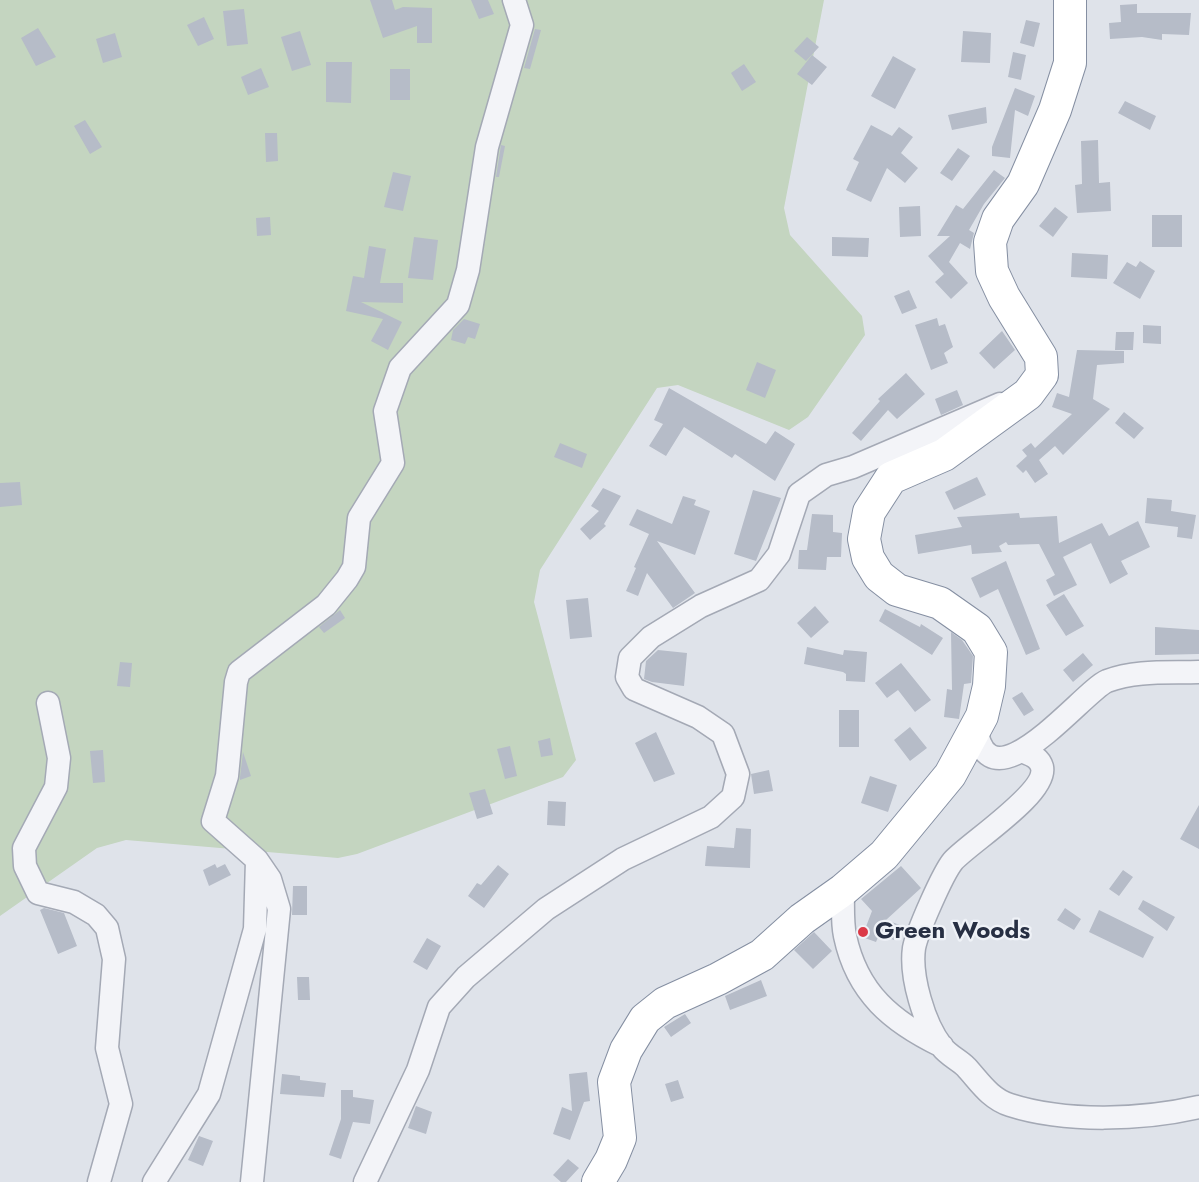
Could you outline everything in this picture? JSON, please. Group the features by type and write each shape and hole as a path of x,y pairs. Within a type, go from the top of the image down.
{"highway":[{"path":"598,1182 620,1138 614,1083 626,1050 645,1019 664,1003 718,979 762,954 802,919 843,890 884,855 950,775 976,727 989,686 991,652 977,629 940,603 897,590 879,576 868,558 864,539 869,512 891,478 944,455 1033,390 1042,375 1041,357 1004,297 992,271 990,242 998,219 1023,184 1055,110 1070,63 1070,0"}],"lane":[{"path":"252,1182 279,909 270,879 258,860 213,821 227,776 236,682 239,672 326,605 354,567 359,518 393,463 386,411 400,368 458,305 468,270 487,147 522,25 514,0"},
{"path":"365,1182 418,1070 439,1007 466,977 546,909 623,859 711,817 733,797 738,774 723,734 698,717 634,689 627,677 630,658 651,637 701,606 759,580 778,554 800,494 826,475 853,467 905,442 1027,393"},
{"path":"976,727 978,740 989,754 1000,757 1022,751 1055,728 1080,701 1108,681 1140,673 1199,672"},
{"path":"48,703 59,758 56,787 24,848 24,866 38,893 74,902 96,915 107,928 114,959 107,1048 121,1104 99,1182"},
{"path":"942,1046 930,1023 913,975 914,946 939,887 953,861 1014,811 1042,776 1042,767 1036,757 1022,751"},
{"path":"154,1182 209,1094 255,929 258,860"},
{"path":"843,890 845,936 861,979 884,1011 907,1029 942,1046 966,1068 979,1086 1008,1105 1090,1118 1141,1116 1199,1107"}],"green space":[{"path":"0,0 824,0 784,208 790,235 862,316 865,335 808,417 789,430 678,385 657,388 540,570 534,602 576,760 563,777 357,854 338,858 126,840 97,848 0,916"}],"building":[{"path":"370,0 392,0 395,10 403,7 432,8 432,43 417,43 417,26 383,38"},
{"path":"471,0 488,0 494,14 479,19"},
{"path":"1137,4 1137,13 1191,13 1189,35 1162,34 1162,40 1142,37 1110,39 1109,23 1121,22 1120,5"},
{"path":"244,9 248,44 227,46 223,11"},
{"path":"204,17 214,39 198,46 187,25"},
{"path":"1026,20 1040,23 1034,47 1020,43"},
{"path":"38,28 56,57 36,66 21,38"},
{"path":"535,29 541,30 530,69 524,68"},
{"path":"300,31 311,65 292,71 281,37"},
{"path":"963,31 991,33 990,63 961,62"},
{"path":"115,33 122,57 103,63 96,39"},
{"path":"807,37 819,47 806,61 794,51"},
{"path":"1013,52 1026,55 1021,80 1008,77"},
{"path":"812,55 827,67 812,85 797,74"},
{"path":"893,56 916,69 895,109 871,96"},
{"path":"326,62 352,62 351,103 326,102"},
{"path":"744,64 756,82 742,91 731,73"},
{"path":"261,68 269,87 248,95 241,77"},
{"path":"390,69 410,69 410,100 390,100"},
{"path":"1015,88 1035,96 1028,116 1015,110 1010,158 992,156 992,147"},
{"path":"1125,101 1156,116 1150,130 1118,113"},
{"path":"986,107 987,123 952,130 948,115"},
{"path":"85,120 102,147 90,154 74,126"},
{"path":"871,125 892,136 899,127 913,137 901,153 918,168 905,183 887,168 871,202 846,190 859,162 853,159"},
{"path":"265,133 277,133 278,161 266,162"},
{"path":"1098,140 1099,183 1110,182 1111,211 1077,213 1075,185 1082,184 1081,141"},
{"path":"501,145 505,146 499,177 496,177"},
{"path":"958,148 970,156 952,181 940,173"},
{"path":"994,170 1005,178 984,204 969,230 974,233 970,249 960,243 949,262 968,283 951,299 935,282 944,274 928,256 950,236 937,236 956,205 963,209"},
{"path":"393,172 411,176 403,211 384,207"},
{"path":"920,206 921,236 900,237 899,207"},
{"path":"1055,207 1068,217 1053,237 1039,226"},
{"path":"1152,215 1182,215 1182,247 1152,247"},
{"path":"270,217 271,235 257,236 256,218"},
{"path":"414,237 438,240 433,280 408,278"},
{"path":"832,237 869,238 868,257 832,256"},
{"path":"369,246 386,249 380,283 403,283 403,303 361,302 402,322 388,350 371,341 383,319 346,311 353,276 364,278"},
{"path":"1072,253 1108,255 1107,279 1071,277"},
{"path":"1140,261 1155,271 1140,299 1113,283 1127,262 1136,267"},
{"path":"909,290 917,308 902,314 894,296"},
{"path":"937,318 939,326 945,324 953,347 944,353 948,363 931,370 915,325"},
{"path":"464,319 480,324 475,339 468,337 465,344 451,340 453,330"},
{"path":"1143,325 1161,326 1161,344 1143,343"},
{"path":"1002,331 1015,350 994,369 979,353"},
{"path":"1116,332 1134,332 1133,350 1115,350"},
{"path":"1077,350 1124,351 1124,363 1097,365 1093,399 1110,409 1063,455 1055,446 1039,460 1048,474 1035,483 1026,470 1023,473 1016,466 1027,456 1022,450 1031,443 1035,448 1072,414 1052,407 1057,393 1069,397"},
{"path":"757,362 776,370 765,398 746,390"},
{"path":"906,373 925,394 897,419 888,410 861,441 852,433 880,401 878,399"},
{"path":"669,388 766,444 775,431 795,444 775,481 735,454 732,458 684,427 666,456 649,446 663,424 654,420"},
{"path":"957,390 963,405 941,415 935,399"},
{"path":"1124,412 1144,428 1134,439 1115,423"},
{"path":"560,443 587,454 582,468 554,457"},
{"path":"977,477 986,495 954,510 945,492"},
{"path":"20,482 22,505 0,507 0,483"},
{"path":"603,488 621,496 604,524 606,526 590,540 580,529 599,511 591,506"},
{"path":"753,490 781,498 756,561 734,554"},
{"path":"683,496 696,500 694,505 710,511 695,555 657,541 695,593 673,608 647,573 638,596 626,591 649,534 629,525 637,509 672,524"},
{"path":"1147,498 1172,500 1171,511 1196,515 1192,539 1177,537 1178,527 1145,523"},
{"path":"1019,513 1020,518 1057,516 1059,543 1102,523 1109,536 1138,521 1150,547 1121,561 1128,574 1110,584 1091,543 1063,557 1077,585 1054,596 1046,580 1055,575 1039,544 1008,545 1006,542 999,546 1002,552 972,554 971,545 918,554 915,535 962,527 957,517"},
{"path":"812,514 833,515 833,532 842,533 841,557 827,557 826,570 798,569 799,550 807,550"},
{"path":"1006,561 1040,649 1026,655 998,589 980,598 971,578"},
{"path":"1064,594 1084,626 1066,636 1046,605"},
{"path":"588,598 592,637 570,639 566,600"},
{"path":"815,606 829,622 811,638 797,623"},
{"path":"885,609 920,627 921,624 943,638 932,655 879,621"},
{"path":"340,610 345,618 324,633 319,627"},
{"path":"1155,627 1199,630 1199,654 1155,655"},
{"path":"951,632 962,640 973,656 971,683 964,684 959,719 944,717 947,689 952,690"},
{"path":"807,647 843,655 844,650 867,652 865,682 846,681 846,674 843,672 804,664"},
{"path":"658,650 687,653 684,686 644,679 646,661"},
{"path":"1083,653 1093,665 1073,682 1063,670"},
{"path":"120,662 132,663 130,687 117,686"},
{"path":"901,663 931,700 915,712 898,690 887,698 875,683"},
{"path":"1022,692 1034,710 1024,716 1012,698"},
{"path":"839,710 859,710 859,747 839,747"},
{"path":"910,727 927,748 910,761 894,740"},
{"path":"656,732 675,774 654,782 635,743"},
{"path":"550,738 553,755 541,757 538,741"},
{"path":"510,746 517,776 505,779 497,749"},
{"path":"103,750 105,782 93,783 90,751"},
{"path":"243,752 251,776 240,780 240,777"},
{"path":"769,770 773,791 754,794 751,774"},
{"path":"870,776 897,785 888,812 861,803"},
{"path":"485,789 493,814 477,819 469,793"},
{"path":"548,801 566,802 565,826 547,825"},
{"path":"1199,805 1199,849 1180,839"},
{"path":"736,828 751,829 750,868 705,866 707,846 734,848"},
{"path":"215,864 217,868 225,864 231,875 209,886 203,870"},
{"path":"498,865 509,874 484,908 468,896 477,883 481,885"},
{"path":"901,866 921,888 886,920 900,925 894,940 879,935 876,942 862,937 872,911 861,899"},
{"path":"1123,870 1133,877 1119,896 1109,889"},
{"path":"293,886 307,886 307,915 292,915"},
{"path":"1143,900 1175,917 1167,931 1138,909"},
{"path":"44,908 64,913 77,946 58,954 40,910"},
{"path":"1065,908 1081,919 1074,930 1057,920"},
{"path":"1099,910 1154,937 1143,958 1089,932"},
{"path":"814,932 832,951 813,969 794,950"},
{"path":"427,938 441,946 427,970 413,962"},
{"path":"297,977 309,977 310,1000 298,1000"},
{"path":"761,980 767,996 730,1010 725,996"},
{"path":"685,1014 691,1023 671,1037 664,1027"},
{"path":"587,1072 590,1101 584,1102 570,1140 553,1134 562,1107 572,1111 569,1074"},
{"path":"282,1074 300,1076 300,1080 326,1083 324,1097 280,1094"},
{"path":"678,1080 684,1098 671,1102 665,1084"},
{"path":"341,1090 353,1090 353,1097 374,1100 370,1124 353,1122 341,1159 329,1155 341,1119"},
{"path":"416,1106 432,1112 426,1134 408,1128"},
{"path":"199,1136 213,1141 203,1166 188,1160"},
{"path":"568,1159 579,1168 566,1182 561,1182 553,1175"}],"place":[{"name":"Green Woods","path":"863,932"}]}
